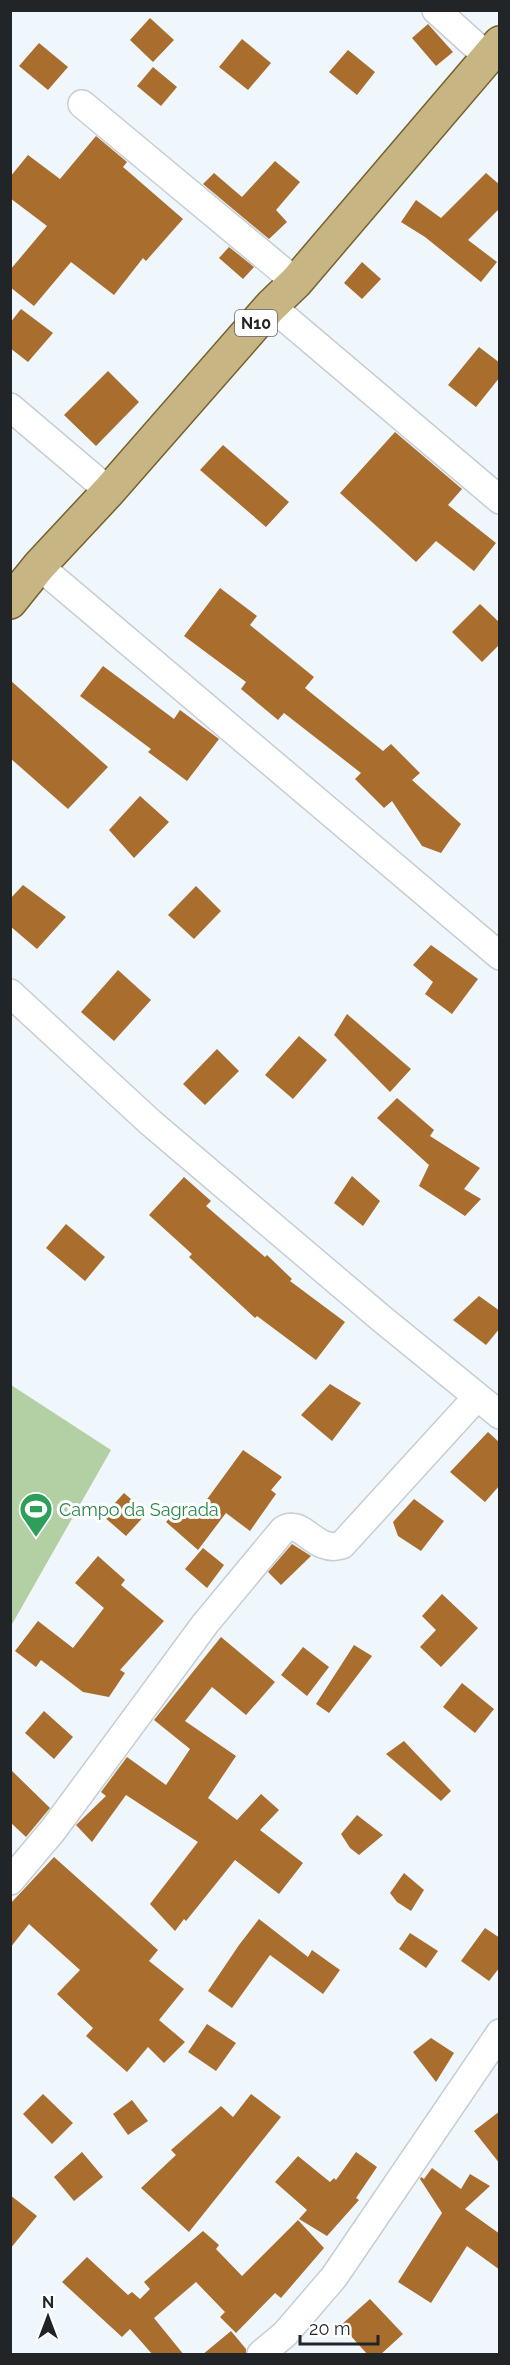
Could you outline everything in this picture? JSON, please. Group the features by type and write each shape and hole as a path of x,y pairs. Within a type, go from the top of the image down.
{"main road":[{"name":"N10","path":"10,602 39,566 109,491 271,306 296,282 494,50"}],"street":[{"path":"436,10 494,50"},
{"path":"82,104 296,282"},
{"path":"271,306 500,501"},
{"path":"10,407 109,491"},
{"path":"39,566 500,956"},
{"path":"10,993 151,1123 381,1319 500,1415"},
{"path":"10,1881 52,1830 205,1624 283,1530 288,1526 296,1527 328,1547 342,1545 477,1397"},
{"path":"261,2355 285,2334 334,2277 500,2032"}],"green space":[{"name":"Campo da Sagrada","path":"11,1385 111,1450 11,1626"}],"building":[{"path":"150,18 174,40 153,62 130,40"},
{"path":"428,24 453,52 436,66 412,38"},
{"path":"242,39 271,63 248,90 219,67"},
{"path":"39,43 68,67 48,90 19,66"},
{"path":"348,50 375,72 357,95 329,72"},
{"path":"153,67 177,87 161,106 137,86"},
{"path":"96,136 127,162 123,167 183,219 146,261 143,258 114,295 71,262 34,306 10,287 10,270 47,226 10,198 10,177 28,155 60,179"},
{"path":"275,161 300,182 276,210 287,222 269,239 203,184 214,173 242,197"},
{"path":"486,173 500,185 500,208 468,240 497,262 481,282 425,237 401,222 416,200 441,218"},
{"path":"229,247 254,267 243,279 219,258"},
{"path":"362,262 381,279 362,299 344,283"},
{"path":"21,309 53,333 28,362 10,348 10,323"},
{"path":"479,347 500,363 500,377 476,407 448,385"},
{"path":"108,371 139,402 96,446 64,415"},
{"path":"395,432 462,489 448,505 496,543 474,571 436,541 416,562 340,493"},
{"path":"223,445 289,502 266,527 200,470"},
{"path":"220,588 257,616 250,625 314,677 305,688 383,751 391,744 420,773 412,780 461,824 441,853 422,846 392,801 384,808 355,779 361,773 284,713 278,720 241,689 246,682 184,636"},
{"path":"480,604 500,623 500,644 482,662 452,632"},
{"path":"103,666 174,719 180,710 219,739 187,781 148,752 151,749 80,696"},
{"path":"10,680 108,767 68,809 10,758"},
{"path":"140,796 169,822 134,858 109,830"},
{"path":"23,885 66,917 37,949 10,926 10,899"},
{"path":"196,886 221,911 194,939 168,915"},
{"path":"431,945 478,979 452,1014 425,994 433,982 413,965"},
{"path":"118,970 151,1000 114,1041 81,1012"},
{"path":"347,1014 411,1069 390,1092 334,1035"},
{"path":"299,1036 327,1060 293,1099 265,1075"},
{"path":"217,1049 239,1071 205,1105 183,1084"},
{"path":"397,1098 434,1130 430,1136 480,1168 464,1189 481,1199 465,1216 419,1186 429,1165 377,1118"},
{"path":"352,1176 380,1201 363,1226 334,1203"},
{"path":"184,1177 211,1201 206,1206 265,1257 267,1255 292,1279 290,1281 345,1322 316,1360 257,1316 255,1318 189,1257 192,1254 149,1215"},
{"path":"66,1224 105,1257 85,1281 46,1248"},
{"path":"479,1296 500,1311 500,1328 486,1345 453,1320"},
{"path":"330,1384 361,1403 332,1441 301,1415"},
{"path":"488,1432 500,1443 500,1485 485,1502 450,1472"},
{"path":"243,1450 282,1477 271,1490 276,1494 250,1531 226,1513 198,1550 166,1522 181,1506 194,1517"},
{"path":"124,1493 147,1513 126,1536 103,1516"},
{"path":"414,1499 444,1521 421,1551 398,1536 393,1522"},
{"path":"292,1544 311,1556 281,1585 268,1572"},
{"path":"203,1548 224,1565 207,1588 185,1569"},
{"path":"98,1556 125,1580 121,1585 164,1621 120,1670 125,1673 109,1697 83,1692 41,1660 36,1667 15,1651 38,1621 73,1648 104,1608 75,1583"},
{"path":"442,1594 478,1628 441,1667 420,1647 436,1630 422,1616"},
{"path":"221,1637 275,1682 246,1715 212,1687 185,1721 236,1756 208,1798 237,1820 261,1794 279,1810 260,1830 303,1863 279,1894 235,1860 186,1921 184,1919 175,1931 150,1904 198,1842 126,1795 92,1842 76,1825 106,1796 101,1792 127,1757 166,1785 190,1749 154,1720"},
{"path":"354,1645 372,1656 329,1713 316,1704"},
{"path":"303,1647 329,1667 307,1696 281,1675"},
{"path":"462,1683 494,1709 475,1733 443,1707"},
{"path":"44,1711 73,1737 54,1759 25,1733"},
{"path":"404,1741 451,1791 441,1801 386,1754"},
{"path":"10,1769 50,1808 26,1837 10,1822"},
{"path":"357,1815 383,1835 359,1855 350,1848 341,1834"},
{"path":"54,1857 158,1950 149,1961 184,1989 159,2020 185,2042 164,2063 148,2047 127,2072 86,2036 93,2028 57,1994 80,1970 29,1924 10,1948 10,1904"},
{"path":"404,1873 424,1890 411,1911 397,1902 390,1893"},
{"path":"259,1919 308,1957 312,1950 340,1970 323,1994 270,1955 232,2008 208,1991"},
{"path":"485,1928 500,1938 500,1967 489,1981 461,1961"},
{"path":"410,1933 438,1951 426,1968 399,1949"},
{"path":"207,2024 236,2043 216,2071 188,2052"},
{"path":"431,2038 454,2053 436,2082 413,2052"},
{"path":"43,2094 73,2123 52,2144 23,2114"},
{"path":"251,2094 281,2117 189,2232 141,2188 176,2155 171,2150 221,2106 233,2117"},
{"path":"132,2100 148,2121 128,2135 113,2114"},
{"path":"500,2111 500,2164 474,2131"},
{"path":"82,2152 103,2177 74,2201 54,2177"},
{"path":"356,2152 377,2167 356,2198 359,2200 327,2236 299,2219 307,2210 275,2182 298,2156 330,2182 334,2178 336,2180"},
{"path":"432,2168 461,2189 470,2174 490,2186 465,2209 500,2234 500,2270 467,2246 431,2303 398,2282 442,2213 420,2179 421,2177 424,2179"},
{"path":"10,2195 37,2216 10,2249"},
{"path":"298,2220 324,2248 281,2298 275,2293 236,2333 220,2317 225,2312 196,2282 154,2318 184,2355 153,2355 130,2329 122,2337 62,2282 87,2257 128,2295 132,2292 140,2299 150,2289 144,2282 203,2231 219,2245 216,2249 242,2276"},
{"path":"370,2299 403,2334 380,2355 368,2355 341,2325"},
{"path":"231,2331 246,2349 246,2355 202,2355"}],"place":[{"name":"Campo da Sagrada","path":"36,1538"}]}
